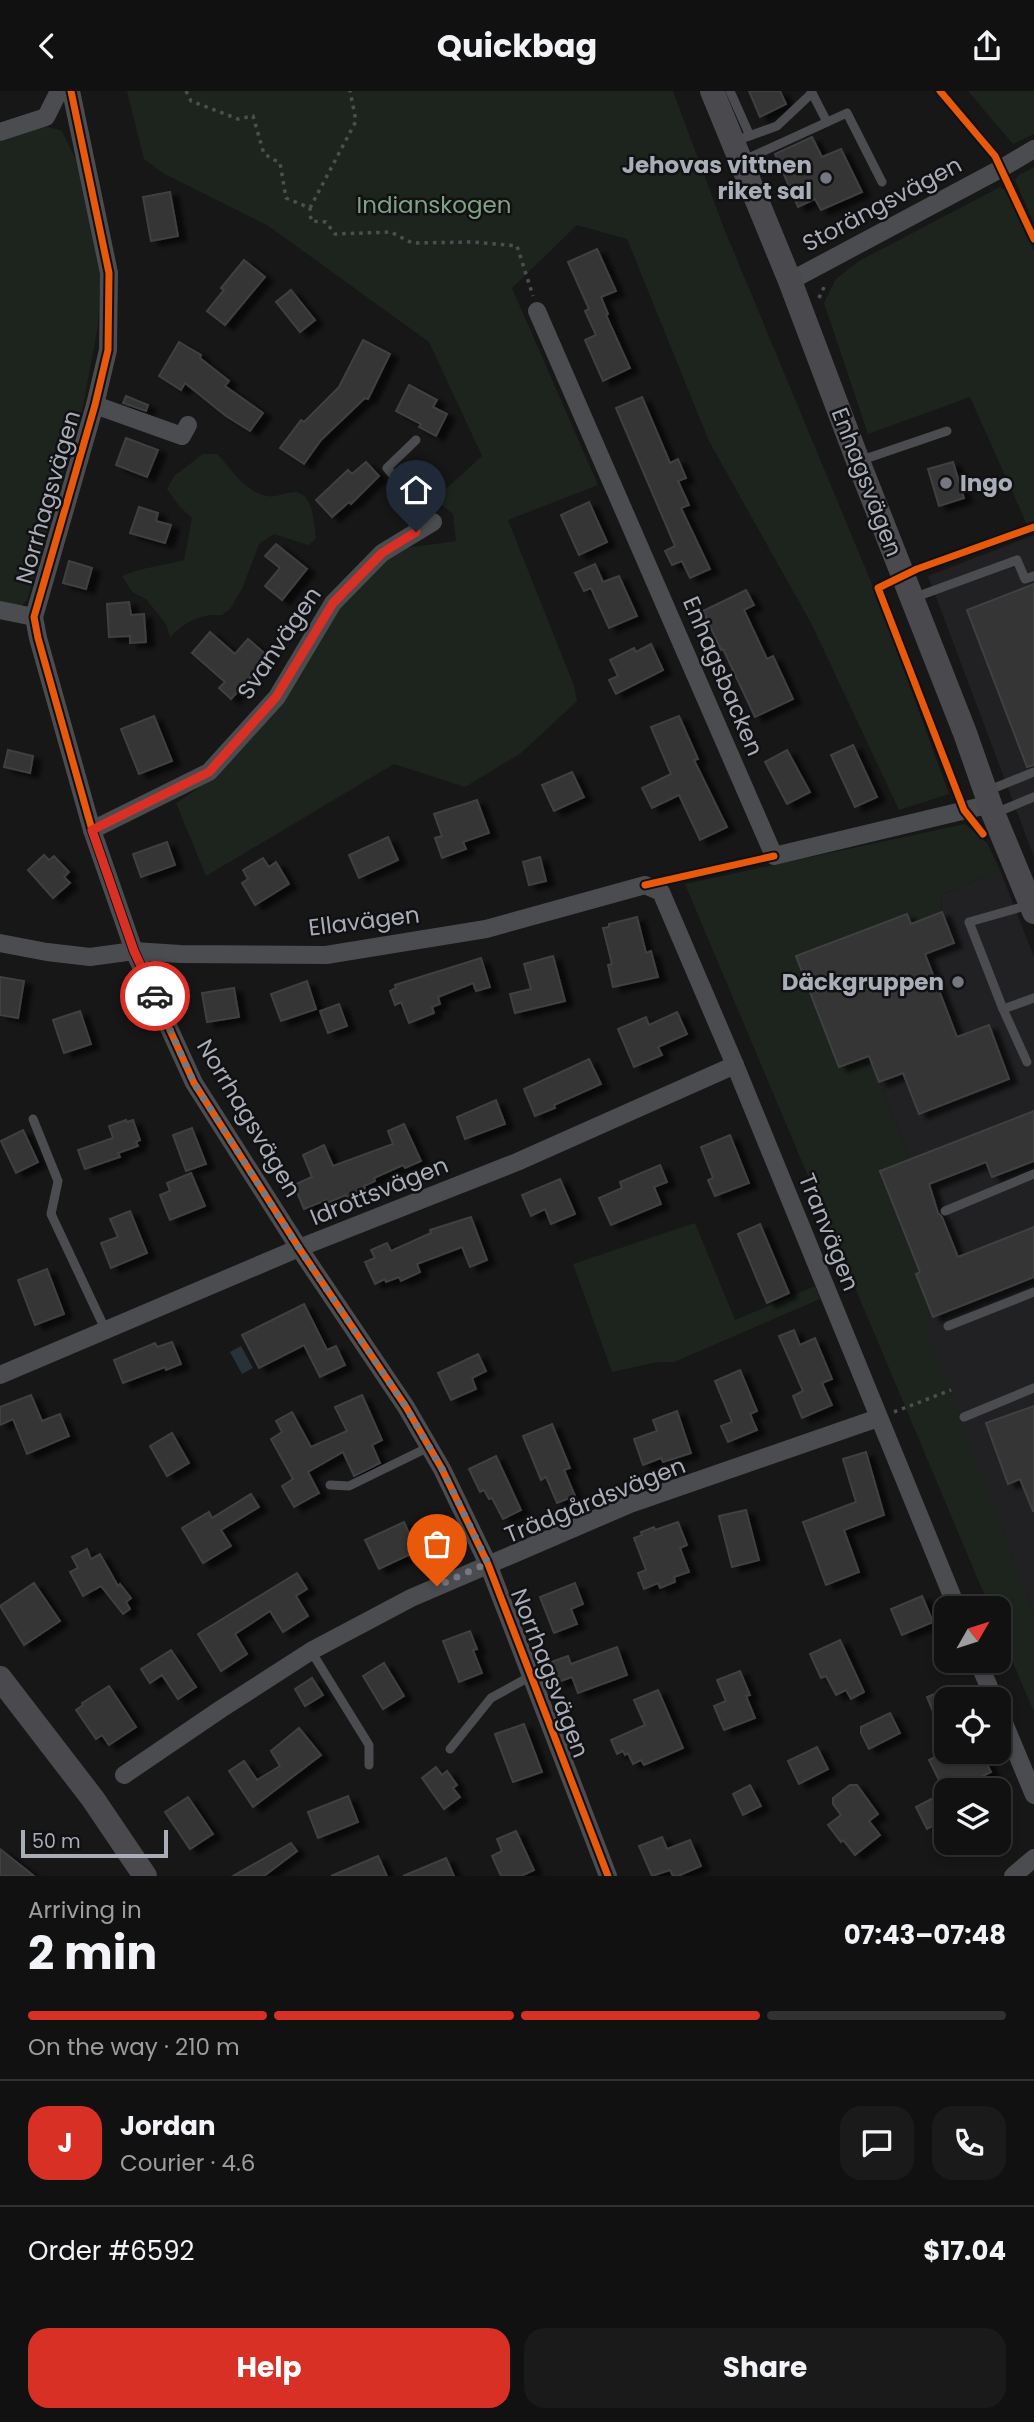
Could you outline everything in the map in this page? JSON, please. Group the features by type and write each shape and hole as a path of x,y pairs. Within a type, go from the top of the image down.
{"street":[{"path":"0,132 46,117 59,91"},
{"name":"Norrhagsvägen","path":"71,91 109,273 108,351 34,617 92,830 134,951 194,1083 299,1248 406,1407 488,1563 608,1876"},
{"name":"Enhagsvägen","path":"712,91 741,146 858,461 1032,908"},
{"name":"Storängsvägen","path":"790,281 1002,169 1034,149"},
{"name":"Enhagsbacken","path":"537,311 774,856 990,803"},
{"path":"95,405 183,436 188,425"},
{"name":"Svanvägen","path":"92,830 209,772 276,697 333,603 382,553 433,522"},
{"path":"0,610 34,617"},
{"name":"Ellavägen","path":"0,943 47,953 90,957 134,951 326,955 486,929 645,885"},
{"name":"Tranvägen","path":"645,885 661,892 735,1065 952,1596"},
{"name":"Idrottsvägen","path":"0,1374 299,1248 517,1162 735,1065"},
{"name":"Trädgårdsvägen","path":"124,1775 312,1651 411,1598 630,1504 878,1418"},
{"path":"0,1678 93,1799 145,1876"},
{"path":"1011,1740 1034,1795"},
{"path":"1013,1876 1034,1859"}],"lane":[{"path":"730,91 741,146"},
{"path":"741,146 777,126 811,92 827,121"},
{"path":"741,146 847,113 882,182"},
{"path":"858,461 947,431"},
{"path":"416,440 387,467 433,522"},
{"path":"912,598 1017,560 1025,579 1034,576"},
{"path":"990,803 1034,772"},
{"path":"990,803 1034,797"},
{"path":"1027,1062 969,922 1032,908"},
{"path":"1003,1009 1034,998"},
{"path":"33,1119 58,1181 51,1214 106,1331"},
{"path":"945,1211 1034,1174"},
{"path":"948,1326 1034,1292"},
{"path":"964,1417 1034,1388"},
{"path":"330,1485 349,1486 429,1447"},
{"path":"312,1651 369,1745 369,1765"},
{"path":"450,1749 491,1698 531,1676"}],"path":[{"path":"186,91 191,101 238,119 253,116 264,154 280,163 286,198 310,208"},
{"path":"350,91 356,121 310,208 311,221 326,222 335,234 391,232 412,243 473,241 517,246 537,311"},
{"path":"878,1418 951,1391"}],"shaded area":[{"path":"1034,535 1034,857 928,576"},
{"path":"1000,870 1034,957 1034,1613 924,1324 880,1171 910,1159 869,1056 839,1067 796,956 907,914 942,912 941,895"},
{"path":"241,1346 253,1368 242,1374 230,1352"}],"green space":[{"name":"Indianskogen","path":"127,91 673,91 723,226 879,601 949,794 899,810 812,625 709,441 627,239 577,225 512,288 598,485 508,520 574,686 577,701 521,753 465,787 394,764 206,876 176,803 234,757 295,679 328,621 372,569 406,548 456,541 453,514 435,499 482,456 429,342 267,225 163,173 144,159"},
{"path":"968,91 1034,91 1034,134 1013,144"},
{"path":"45,126 62,131 77,162 101,265 98,326 83,406 27,600 21,606 0,607 0,141"},
{"path":"1034,167 1034,223 1015,180"},
{"path":"1000,187 1007,191 1034,251 1034,524 1028,527 970,397 868,434 824,303 836,279 859,261"},
{"path":"203,454 217,454 251,490 270,496 292,492 301,494 312,511 316,539 308,545 274,534 259,544 242,589 230,609 222,615 193,620 170,637 166,624 146,599 132,592 122,576 184,560 192,518 167,489 174,476"},
{"path":"965,824 987,843 1000,870 941,895 942,912 911,924 907,914 797,956 839,1067 869,1056 910,1159 881,1171 948,1233 933,1317 925,1324 1034,1613 1034,1712 1012,1660 1012,1596 985,1596 685,884"},
{"path":"695,1223 735,1320 815,1286 820,1299 674,1362 657,1362 612,1372 573,1264"}],"building":[{"path":"749,91 780,91 786,104 760,117"},
{"path":"812,137 822,157 841,149 862,192 821,210 815,199 798,207 775,154"},
{"path":"170,192 178,236 151,241 143,197"},
{"path":"597,249 616,291 601,297 608,314 606,315 630,368 603,381 585,340 596,335 585,311 589,309 568,262"},
{"path":"244,260 265,277 225,325 207,311 224,290 221,288"},
{"path":"291,290 315,320 300,332 276,302"},
{"path":"363,340 390,354 368,399 365,398 321,440 304,464 280,448 301,420 304,422 339,387"},
{"path":"179,342 201,355 200,358 229,381 225,386 263,413 250,431 226,416 185,383 181,390 159,376"},
{"path":"409,385 437,400 433,407 447,414 436,436 419,427 421,424 396,411"},
{"path":"126,396 148,405 146,411 123,403"},
{"path":"642,397 670,463 678,459 686,478 678,481 689,505 681,508 710,569 690,578 682,561 672,565 665,551 675,546 616,408"},
{"path":"126,438 158,450 147,477 116,465"},
{"path":"366,462 379,476 351,504 349,502 332,517 316,500 348,470 352,474"},
{"path":"953,462 964,498 939,506 928,469"},
{"path":"589,502 607,542 579,555 561,515"},
{"path":"139,507 158,513 156,521 171,525 165,543 130,533"},
{"path":"276,544 307,569 282,600 265,586 280,568 265,556"},
{"path":"69,561 92,568 86,589 63,583"},
{"path":"595,564 603,582 619,576 637,616 609,628 591,588 584,591 575,573"},
{"path":"1034,584 1034,765 1027,767 967,610"},
{"path":"746,590 754,605 744,610 767,659 773,656 793,699 755,717 703,611"},
{"path":"129,602 131,615 144,614 146,642 130,643 130,636 109,637 107,604"},
{"path":"210,632 235,654 248,639 269,657 231,699 219,688 225,682 192,653"},
{"path":"651,644 663,670 616,694 609,680 618,676 610,660 634,648 636,652"},
{"path":"154,716 172,761 139,774 121,729"},
{"path":"679,716 698,759 694,760 727,827 700,840 679,795 652,808 642,788 671,774 651,727"},
{"path":"853,745 877,797 855,807 831,755"},
{"path":"8,750 33,756 30,773 4,767"},
{"path":"787,750 810,792 787,804 765,762"},
{"path":"572,772 584,797 554,811 542,785"},
{"path":"477,800 489,833 463,842 466,849 442,858 435,838 442,836 434,814"},
{"path":"388,837 398,860 359,878 349,855"},
{"path":"167,842 175,865 141,877 133,854"},
{"path":"44,855 49,860 54,856 69,872 64,877 70,883 53,898 28,870"},
{"path":"540,857 546,881 529,885 523,862"},
{"path":"263,858 269,867 276,862 289,884 255,905 242,883 248,879 243,870"},
{"path":"942,912 954,943 925,954 957,1037 989,1025 1009,1079 919,1114 903,1073 879,1082 869,1056 839,1067 796,956 907,914 911,924"},
{"path":"637,917 646,953 651,951 658,977 613,987 608,965 612,964 603,928"},
{"path":"553,956 565,1001 515,1013 510,994 531,989 524,964"},
{"path":"481,958 490,987 476,991 473,983 438,997 440,1004 432,1007 434,1013 409,1023 401,1002 395,1005 390,991 396,988 395,985"},
{"path":"0,977 24,981 18,1018 0,1015"},
{"path":"307,981 316,1009 281,1021 271,994"},
{"path":"234,988 239,1017 207,1022 202,993"},
{"path":"339,1004 347,1026 328,1033 320,1011"},
{"path":"80,1011 91,1044 64,1053 53,1020"},
{"path":"677,1012 687,1034 658,1047 662,1055 634,1067 618,1029 646,1017 649,1025"},
{"path":"589,1059 601,1084 535,1116 524,1089"},
{"path":"496,1100 505,1124 465,1139 457,1117"},
{"path":"1034,1111 1034,1161 992,1177 986,1162 929,1184 938,1213 958,1257 1034,1227 1034,1277 933,1317 916,1274 920,1272 880,1171"},
{"path":"133,1120 140,1140 136,1142 138,1146 118,1153 120,1157 85,1169 78,1150 113,1138 109,1126"},
{"path":"404,1124 421,1161 405,1168 403,1165 374,1178 375,1181 364,1186 366,1192 348,1200 346,1195 304,1209 294,1185 312,1177 303,1155 324,1145 333,1166 393,1144 388,1131"},
{"path":"192,1128 206,1164 186,1171 173,1135"},
{"path":"23,1130 38,1162 16,1173 1,1141"},
{"path":"730,1135 749,1183 715,1196 708,1180 713,1178 701,1147"},
{"path":"660,1165 667,1182 654,1187 661,1204 611,1225 599,1198 622,1188 620,1182"},
{"path":"191,1173 205,1206 170,1220 160,1195 170,1191 167,1183"},
{"path":"560,1179 575,1214 551,1224 545,1209 531,1216 522,1195"},
{"path":"130,1211 147,1253 111,1268 101,1243 118,1237 110,1219"},
{"path":"471,1217 487,1260 470,1267 462,1247 417,1264 420,1272 401,1281 399,1277 375,1284 365,1262 375,1258 371,1250 387,1243 391,1251 431,1233 430,1230"},
{"path":"760,1224 789,1293 767,1303 738,1234"},
{"path":"47,1269 64,1314 35,1325 18,1280"},
{"path":"304,1304 327,1350 336,1346 345,1365 320,1377 304,1345 259,1368 242,1335"},
{"path":"794,1330 800,1345 815,1338 832,1379 822,1383 832,1405 802,1418 793,1396 803,1391 779,1336"},
{"path":"172,1342 181,1364 166,1370 165,1367 123,1383 114,1360 155,1343 157,1347"},
{"path":"478,1354 486,1371 472,1378 476,1389 451,1400 438,1373"},
{"path":"740,1370 757,1411 750,1414 757,1430 728,1442 721,1426 732,1422 715,1381"},
{"path":"31,1395 42,1421 60,1414 69,1436 27,1454 13,1419 0,1425 0,1407"},
{"path":"362,1395 382,1440 372,1445 380,1463 354,1476 343,1452 308,1472 319,1493 294,1507 282,1486 293,1479 271,1439 282,1432 276,1421 292,1412 311,1447 347,1431 335,1407"},
{"path":"1034,1406 1033,1511 1020,1479 1008,1484 986,1423"},
{"path":"677,1411 691,1453 663,1462 661,1458 643,1465 634,1439 657,1431 653,1420"},
{"path":"552,1424 570,1468 564,1470 575,1496 557,1503 546,1477 541,1480 523,1436"},
{"path":"172,1433 189,1463 167,1476 150,1446"},
{"path":"866,1452 884,1515 844,1530 859,1572 826,1585 803,1522 856,1502 843,1459"},
{"path":"496,1456 521,1510 503,1519 492,1498 489,1499 484,1490 480,1492 469,1469"},
{"path":"251,1494 259,1507 221,1530 231,1546 203,1563 182,1528 209,1512 212,1518"},
{"path":"746,1510 759,1560 732,1567 719,1516"},
{"path":"404,1522 417,1551 379,1569 365,1540"},
{"path":"678,1522 687,1545 680,1548 689,1572 674,1577 675,1582 660,1588 658,1583 644,1589 638,1573 646,1570 634,1538 654,1527 655,1530"},
{"path":"87,1549 91,1559 100,1554 118,1586 120,1584 131,1598 126,1602 130,1609 123,1614 101,1586 83,1596 70,1572 78,1568 72,1557"},
{"path":"297,1573 307,1589 296,1596 308,1616 283,1632 270,1611 235,1634 247,1654 221,1671 198,1634"},
{"path":"34,1583 60,1621 24,1645 0,1606"},
{"path":"575,1583 583,1604 571,1609 577,1624 554,1633 540,1597"},
{"path":"922,1596 933,1622 902,1635 891,1609"},
{"path":"470,1631 477,1649 473,1650 482,1673 459,1682 443,1641"},
{"path":"840,1640 864,1692 851,1699 846,1690 836,1695 826,1676 821,1678 810,1654"},
{"path":"617,1647 627,1675 578,1693 572,1677 558,1682 551,1662 568,1656 571,1664"},
{"path":"171,1650 196,1687 178,1699 162,1675 150,1683 141,1669"},
{"path":"384,1663 404,1696 383,1709 363,1676"},
{"path":"740,1671 750,1695 746,1696 755,1718 724,1730 714,1706 726,1701 717,1680"},
{"path":"312,1678 323,1695 305,1706 295,1689"},
{"path":"109,1686 136,1727 109,1745 102,1735 96,1739 76,1710 82,1703"},
{"path":"658,1690 683,1748 644,1765 641,1760 633,1764 628,1753 625,1755 623,1751 617,1754 611,1740 645,1725 634,1700"},
{"path":"934,1694 934,1714 927,1697"},
{"path":"890,1713 900,1733 869,1749 861,1727"},
{"path":"524,1724 542,1772 513,1782 495,1734"},
{"path":"299,1728 321,1755 253,1807 229,1771 244,1761 257,1780 280,1766 271,1751"},
{"path":"817,1747 828,1769 799,1784 788,1761"},
{"path":"934,1758 934,1764 987,1764 991,1772 979,1778 938,1778 929,1760"},
{"path":"436,1767 442,1775 447,1771 457,1785 453,1788 460,1797 444,1809 422,1778"},
{"path":"750,1785 761,1806 743,1815 733,1794"},
{"path":"850,1785 857,1785 878,1814 869,1821 880,1835 855,1855 828,1825 841,1815 833,1804 833,1798"},
{"path":"348,1796 358,1822 318,1838 308,1812"},
{"path":"188,1797 213,1834 190,1849 165,1812"},
{"path":"934,1798 934,1826 927,1829 916,1807"},
{"path":"516,1831 534,1870 521,1876 501,1876 492,1856 502,1851 497,1839"},
{"path":"662,1837 667,1849 690,1840 701,1866 678,1876 673,1876 670,1870 652,1876 639,1846"},
{"path":"291,1843 297,1851 264,1876 233,1876"},
{"path":"0,1849 34,1876 0,1876"},
{"path":"378,1856 387,1876 331,1876"},
{"path":"446,1858 454,1876 403,1876"}],"cycle path":[{"path":"71,91 109,273 108,350 95,405 34,617 92,830 134,951 194,1083 299,1248 406,1407 442,1469 488,1564 608,1876"},
{"path":"940,91 995,156 1034,239"},
{"path":"983,834 964,810 878,588 917,569 1034,527"},
{"path":"645,885 774,856"}],"way so far":[{"path":"155,996 194,1083 299,1248 406,1407 442,1469 488,1563 437,1586"}],"place":[{"name":"Jehovas vittnen riket sal","path":"826,178"},
{"name":"Ingo","path":"946,483"},
{"name":"Däckgruppen","path":"958,982"}],"route":[{"path":"155,996 134,951 92,830 209,772 276,697 333,603 382,553 416,532"}]}
